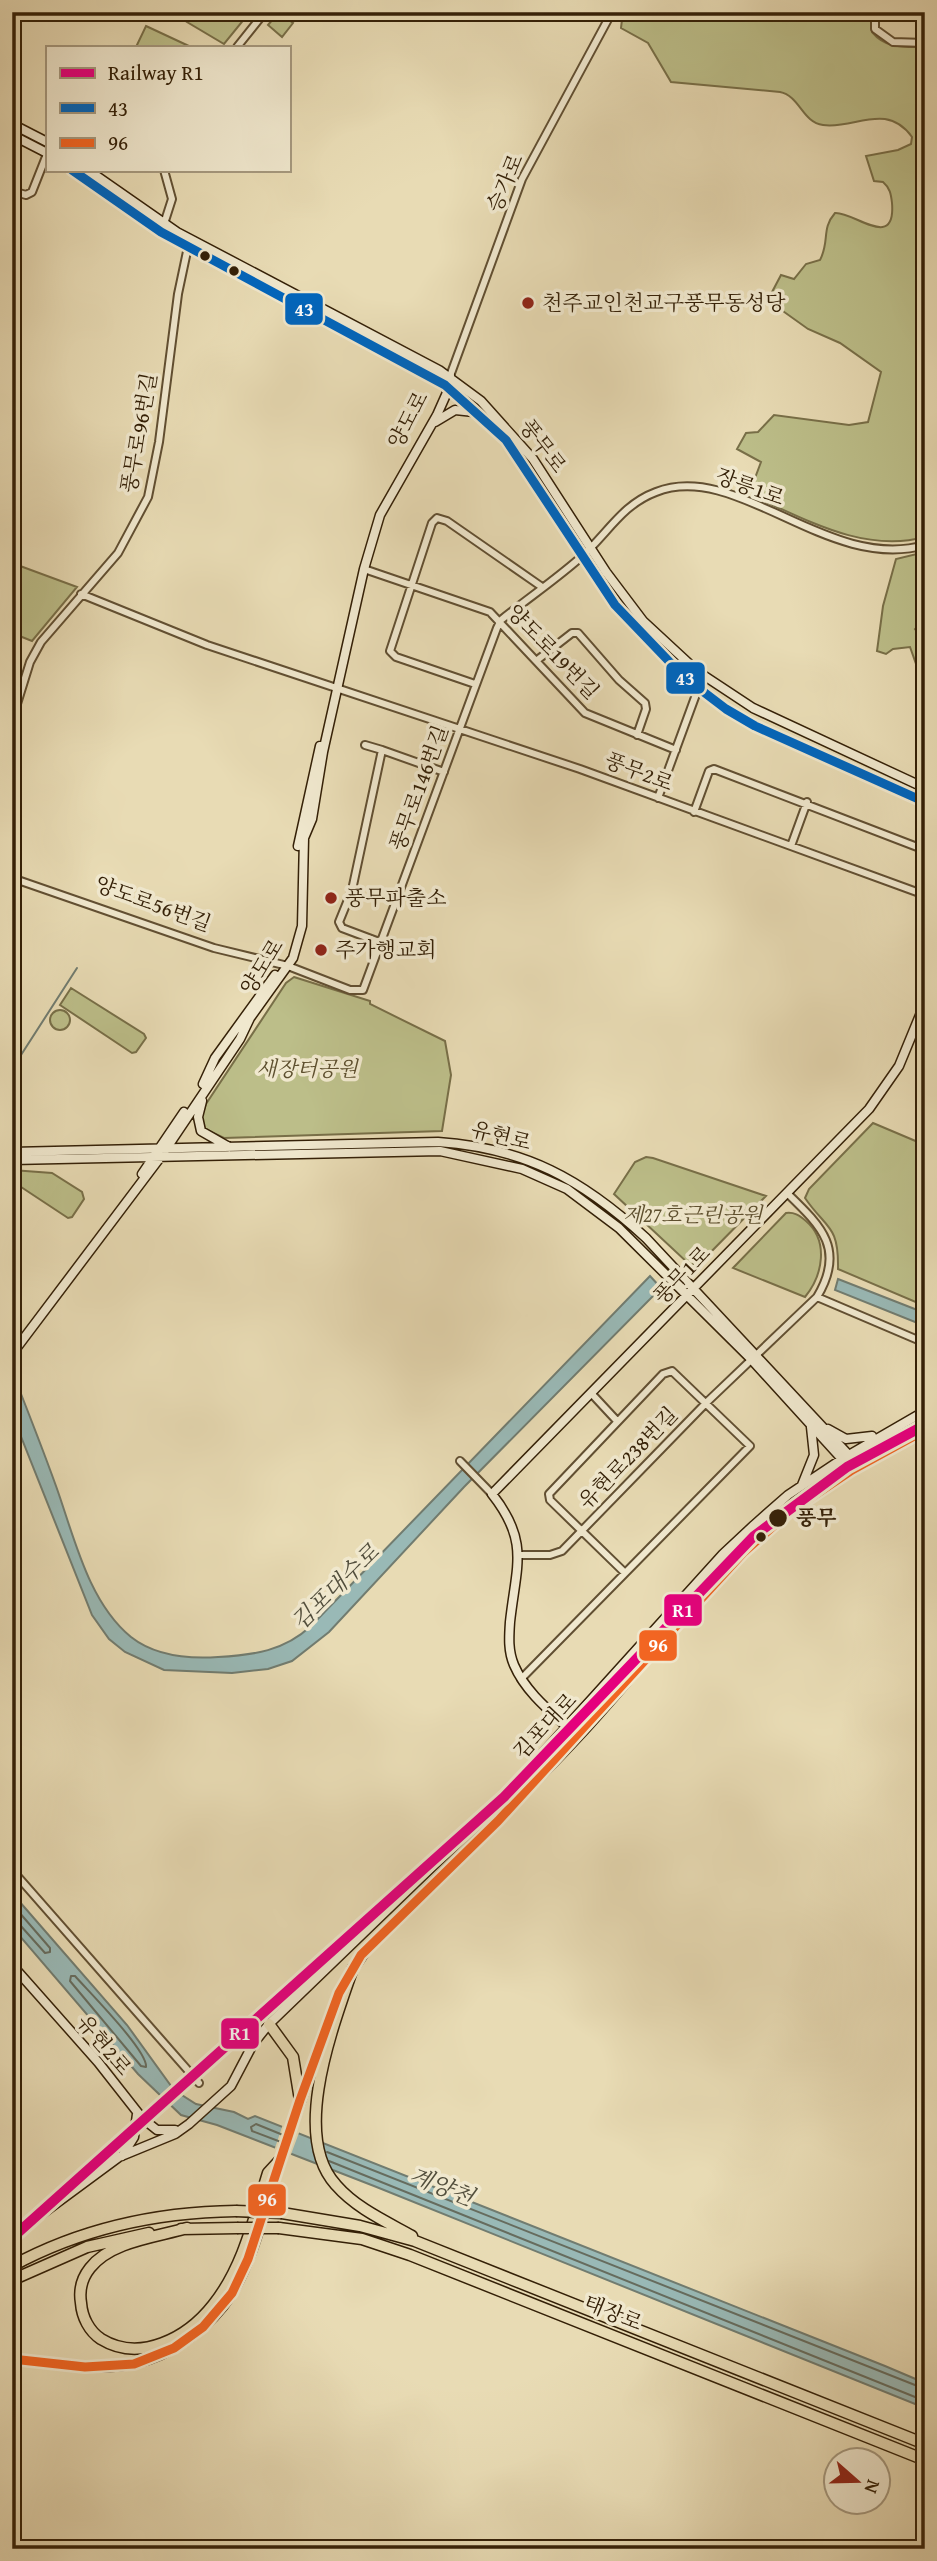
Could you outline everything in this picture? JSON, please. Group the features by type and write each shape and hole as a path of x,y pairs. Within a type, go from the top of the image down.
{"main road":[{"path":"353,1968 335,2024 314,2120 318,2153 334,2183 346,2196 363,2209 437,2250"},
{"path":"269,2024 293,2057 300,2099"},
{"path":"187,2228 121,2247 91,2267 85,2276 80,2297 82,2311 96,2335 119,2347 151,2348 180,2334 211,2308 232,2276 268,2173 280,2160"},
{"name":"태장로","path":"12,2266 63,2242 107,2227 193,2212 282,2213 360,2225 437,2250 925,2444"},
{"path":"12,2280 61,2256 110,2240 187,2228"},
{"name":"태장로","path":"187,2228 279,2228 362,2239 410,2255 925,2460"}],"street":[{"path":"238,46 265,12"},
{"name":"승가로","path":"450,376 522,179 611,12"},
{"path":"875,12 875,29 886,40 925,43"},
{"path":"12,124 46,141"},
{"path":"12,135 46,153"},
{"path":"12,191 26,195 32,192 46,157"},
{"name":"풍무로","path":"75,172 189,243 447,386 479,413 520,458 582,556 630,623 698,690 755,726 925,802"},
{"name":"풍무로","path":"91,172 163,228"},
{"path":"163,228 173,199 165,172"},
{"name":"풍무로","path":"189,243 450,376 496,415 522,443 590,547 643,621 711,682 764,713 925,788"},
{"name":"풍무로96번길","path":"12,720 35,652 54,624 125,543 151,486 178,294 189,243"},
{"name":"양도로","path":"337,687 364,569 380,516 430,426 450,376"},
{"name":"양도로","path":"13,1349 161,1152 240,1039 250,1018 286,966 302,926 304,838 312,819 323,752 372,525 447,386"},
{"path":"430,426 456,410 479,413"},
{"name":"장릉1로","path":"582,556 634,503 659,491 694,487 728,494 858,547 886,551 925,545"},
{"path":"475,684 391,653 391,643 410,584 435,519 440,517 542,587"},
{"name":"풍무로146번길","path":"286,966 359,991 368,983 475,684 501,620 582,556"},
{"name":"양도로19번길","path":"364,569 486,610 501,620 585,713 676,750"},
{"name":"풍무2로","path":"81,594 197,641 459,728 922,893"},
{"path":"536,661 572,633 578,633 619,680 645,703 646,709 637,735"},
{"path":"658,798 698,690"},
{"path":"365,745 444,772"},
{"path":"382,750 352,890 340,922 342,928 382,943"},
{"path":"694,812 713,768 807,802 925,850"},
{"path":"791,846 807,802"},
{"name":"양도로56번길","path":"12,876 193,941 286,966"},
{"path":"922,893 925,876"},
{"name":"양도로","path":"161,1152 206,1078 215,1058 266,985 286,966"},
{"name":"풍무1로","path":"788,1195 881,1094 906,1054 925,1003"},
{"name":"풍무1로","path":"493,1493 534,1457 592,1394 889,1090 906,1060 925,1013"},
{"path":"206,1088 198,1111 199,1127 204,1134 229,1147"},
{"name":"유현로","path":"12,1160 56,1161 229,1147 438,1142 466,1144 513,1154 554,1169 613,1208 665,1257 691,1293"},
{"name":"유현로","path":"12,1152 440,1151 502,1162 548,1180 588,1203 619,1228 691,1293 855,1468"},
{"path":"788,1195 817,1221 826,1237 829,1266 817,1297 925,1343"},
{"name":"유현로238번길","path":"520,1555 556,1554 706,1402 817,1297"},
{"path":"523,1678 750,1446 676,1373 668,1371 549,1494 550,1500 624,1572"},
{"path":"592,1394 617,1422"},
{"name":"김포대로","path":"12,2236 122,2156 189,2124 230,2086 253,2044 269,2024 456,1846 568,1727 723,1554 801,1486 884,1432 925,1411"},
{"path":"801,1486 814,1455 813,1422 846,1439 866,1438 884,1432"},
{"name":"김포대로","path":"12,2359 85,2367 122,2366 155,2358 190,2337 219,2310 232,2293 248,2259 300,2099 340,1993 353,1968 376,1940 498,1821 578,1737 743,1553 788,1513 855,1468 925,1430"},
{"path":"460,1461 514,1518 520,1555 512,1646 523,1678 578,1737"},
{"path":"12,1870 199,2083"},
{"name":"유현2로","path":"12,1965 98,2062 137,2111 157,2130 181,2130"},
{"path":"122,2156 138,2125 137,2111"}],"green space":[{"path":"195,12 250,12 224,44 187,22"},
{"path":"279,12 293,23 282,37 268,25"},
{"path":"623,12 871,12 872,32 883,42 896,46 925,47 925,537 903,541 859,538 817,524 755,497 752,486 761,462 737,449 746,433 758,432 774,415 849,425 868,422 881,372 840,343 808,329 773,304 771,294 781,275 794,279 806,264 820,260 828,224 835,213 872,226 887,225 891,217 891,194 883,182 874,181 866,156 898,150 911,144 912,137 902,126 881,119 835,125 816,123 792,98 780,92 671,82 648,43 621,28"},
{"path":"146,26 189,46 136,46"},
{"path":"925,552 925,620 915,629 925,642 925,674 920,675 910,647 893,649 886,654 877,651 883,606 896,559"},
{"path":"12,563 77,587 32,641 12,633"},
{"name":"새장터공원","path":"294,977 370,1001 370,1004 445,1041 451,1075 442,1131 224,1138 205,1129 201,1119 206,1104 286,983"},
{"path":"71,988 144,1034 146,1038 136,1052 132,1053 60,1005"},
{"path":"60,1010 67,1013 70,1020 67,1027 60,1030 53,1027 50,1020 53,1013"},
{"path":"873,1123 925,1145 925,1306 838,1269 834,1235 805,1198 809,1189"},
{"name":"제27호근린공원","path":"646,1157 766,1196 701,1262 690,1265 614,1194 635,1162"},
{"path":"12,1170 52,1173 82,1192 84,1199 72,1217 68,1218 12,1181"},
{"path":"786,1213 796,1214 806,1221 818,1238 821,1248 816,1279 805,1297 733,1268"}],"water":[{"path":"650,1276 661,1288 464,1487 329,1632 292,1661 268,1669 232,1673 164,1670 125,1652 109,1639 92,1615 12,1414 12,1371 51,1471 84,1567 93,1587 116,1623 140,1643 172,1655 244,1655 279,1646 311,1626"},
{"path":"838,1279 925,1313 925,1326 835,1290"},
{"path":"12,1893 127,2025 174,2090 196,2104 234,2112 248,2119 255,2116 885,2366 925,2383 925,2408 374,2186 217,2125 181,2115 138,2074 12,1927"}],"pier":[{"path":"283,2124 300,2130 290,2157 274,2151"}],"waterway":[{"path":"12,1069 77,968"}],"rail line":[{"name":"R1","path":"12,2238 504,1797 754,1536 847,1467 925,1425"}],"transit line":[{"name":"43","path":"75,172 161,232 445,385 506,440 615,605 684,677 726,709 755,726 925,802"},
{"name":"96","path":"12,2359 85,2367 134,2364 174,2348 203,2327 232,2293 248,2259 300,2100 339,1993 361,1955 498,1821 743,1553 788,1513 852,1470 925,1430"}],"place":[{"name":"천주교인천교구풍무동성당","path":"528,303"},
{"name":"풍무파출소","path":"331,898"},
{"name":"주가행교회","path":"321,950"},
{"name":"풍무","path":"778,1518"}],"water label":[{"name":"김포대수로","path":"335,1587"},
{"name":"계양천","path":"442,2186"}]}
